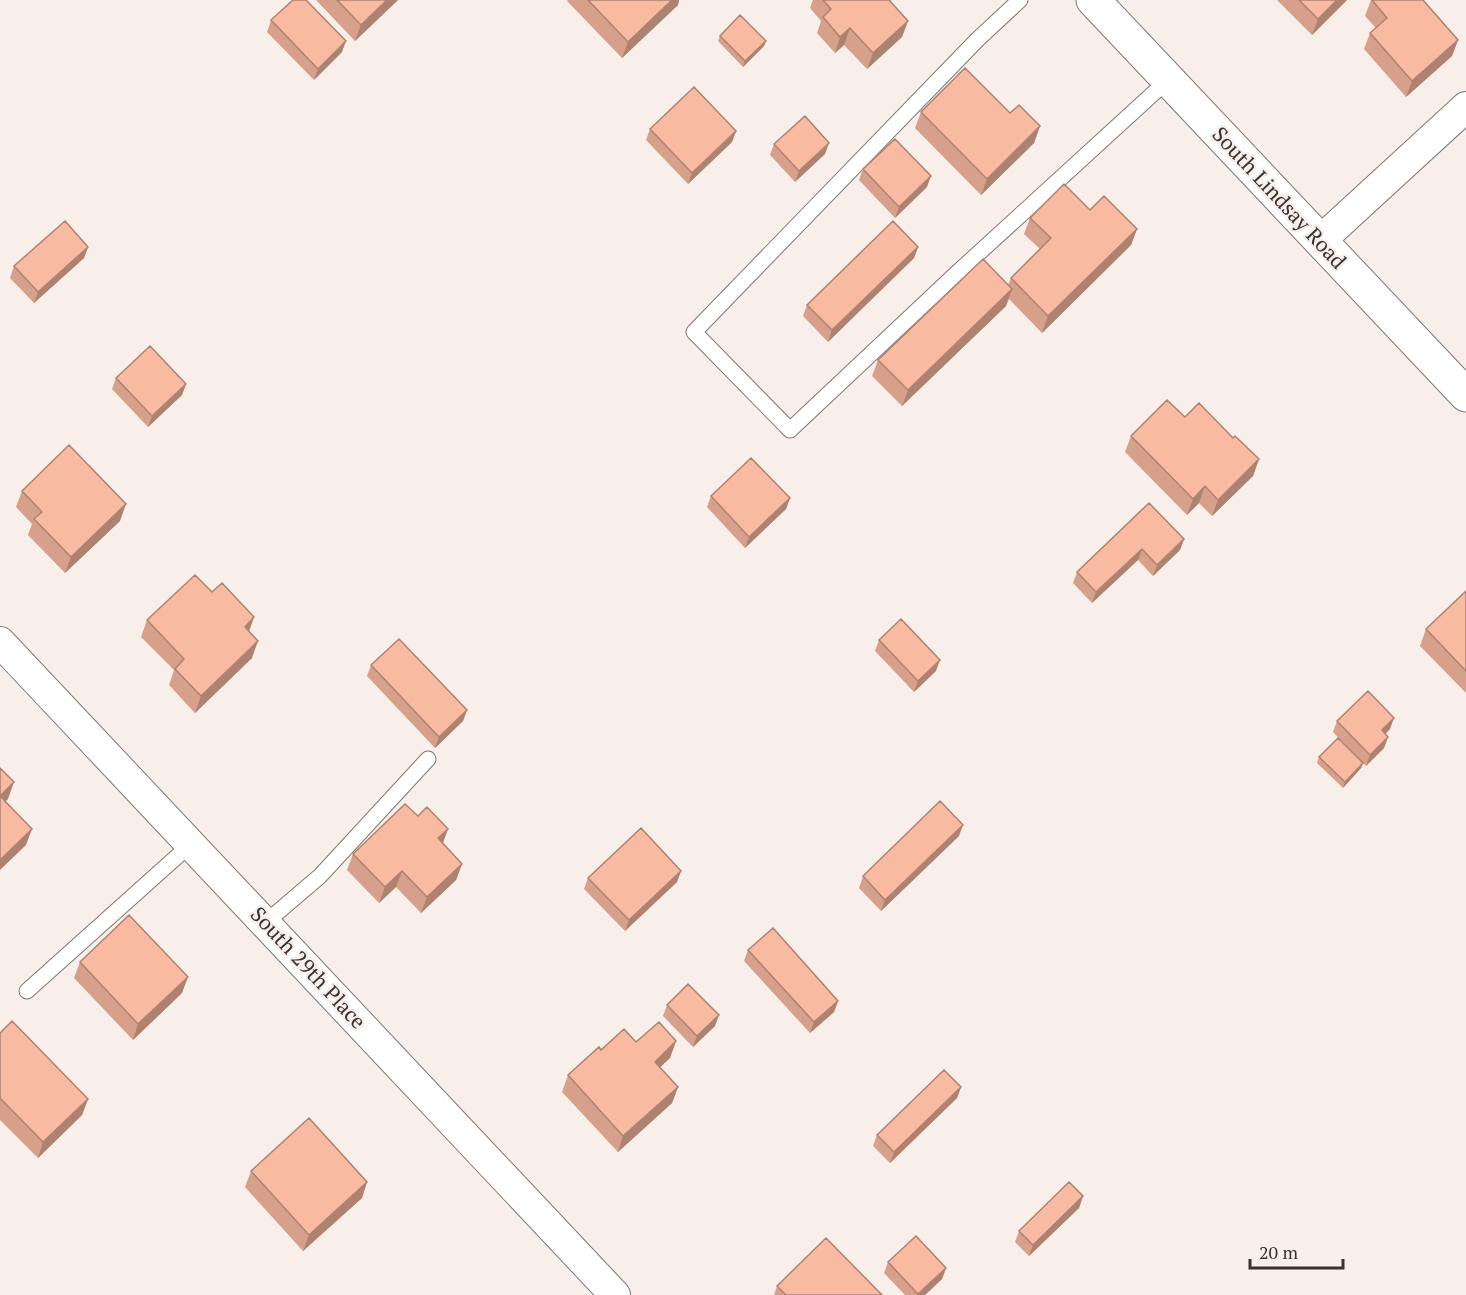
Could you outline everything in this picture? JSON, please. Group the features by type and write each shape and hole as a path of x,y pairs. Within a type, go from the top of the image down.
{"main road":[{"name":"South Lindsay Road","path":"1093,0 1466,395"}],"street":[{"path":"1320,241 1466,107"},
{"name":"South 29th Place","path":"0,642 615,1295"}],"lane":[{"path":"1020,0 978,39 693,332 790,430 1168,80"},
{"path":"265,923 320,876 428,759"},
{"path":"27,991 191,844"}],"building":[{"path":"293,0 306,0 346,41 318,69 271,20"},
{"path":"337,0 387,0 361,25"},
{"path":"588,0 672,0 628,42"},
{"path":"823,0 889,0 908,21 873,53 850,28 840,37 823,17 831,9"},
{"path":"1299,0 1337,0 1318,19"},
{"path":"1372,0 1423,0 1458,40 1412,81 1370,33 1387,18"},
{"path":"740,15 766,41 745,61 720,36"},
{"path":"965,68 1010,113 1019,105 1040,126 987,179 921,112"},
{"path":"694,87 736,131 692,173 650,129"},
{"path":"805,116 829,143 799,171 774,144"},
{"path":"895,139 931,176 899,207 863,169"},
{"path":"1064,184 1090,210 1104,196 1137,229 1048,316 1011,278 1051,238 1030,218"},
{"path":"65,221 88,247 38,292 14,266"},
{"path":"893,221 918,247 832,330 807,305"},
{"path":"983,259 1012,289 908,390 878,360"},
{"path":"150,346 186,384 152,416 116,378"},
{"path":"1167,400 1185,417 1199,403 1233,438 1235,436 1259,459 1218,500 1205,486 1193,499 1131,436"},
{"path":"69,445 126,504 71,557 34,519 42,512 22,491"},
{"path":"751,458 790,498 749,537 711,496"},
{"path":"1149,503 1184,539 1157,565 1142,549 1096,592 1077,572"},
{"path":"195,575 212,592 222,583 254,617 245,627 258,641 201,696 175,669 184,659 147,620"},
{"path":"1466,591 1466,671 1426,629"},
{"path":"901,619 940,660 918,681 879,640"},
{"path":"399,639 467,710 439,737 371,665"},
{"path":"1368,691 1394,718 1382,730 1388,737 1370,755 1337,721"},
{"path":"1338,738 1363,763 1345,782 1319,757"},
{"path":"0,768 14,782 0,796"},
{"path":"0,796 32,829 0,860"},
{"path":"940,801 963,825 885,900 863,876"},
{"path":"405,804 418,816 427,807 448,829 438,838 462,864 427,897 402,871 385,887 353,854"},
{"path":"641,828 681,871 629,920 588,878"},
{"path":"129,915 188,977 138,1024 80,962"},
{"path":"773,928 838,1001 814,1022 748,950"},
{"path":"688,984 719,1015 697,1036 667,1005"},
{"path":"12,1021 88,1099 43,1142 0,1098 0,1033"},
{"path":"659,1022 676,1041 655,1062 678,1087 623,1136 568,1075 599,1047 601,1050 624,1029 636,1042"},
{"path":"944,1070 961,1087 894,1152 877,1135"},
{"path":"309,1118 367,1182 309,1235 251,1171"},
{"path":"1069,1182 1083,1196 1033,1245 1019,1231"},
{"path":"916,1236 946,1268 918,1294 888,1262"},
{"path":"826,1238 882,1295 786,1295 777,1286"}]}
